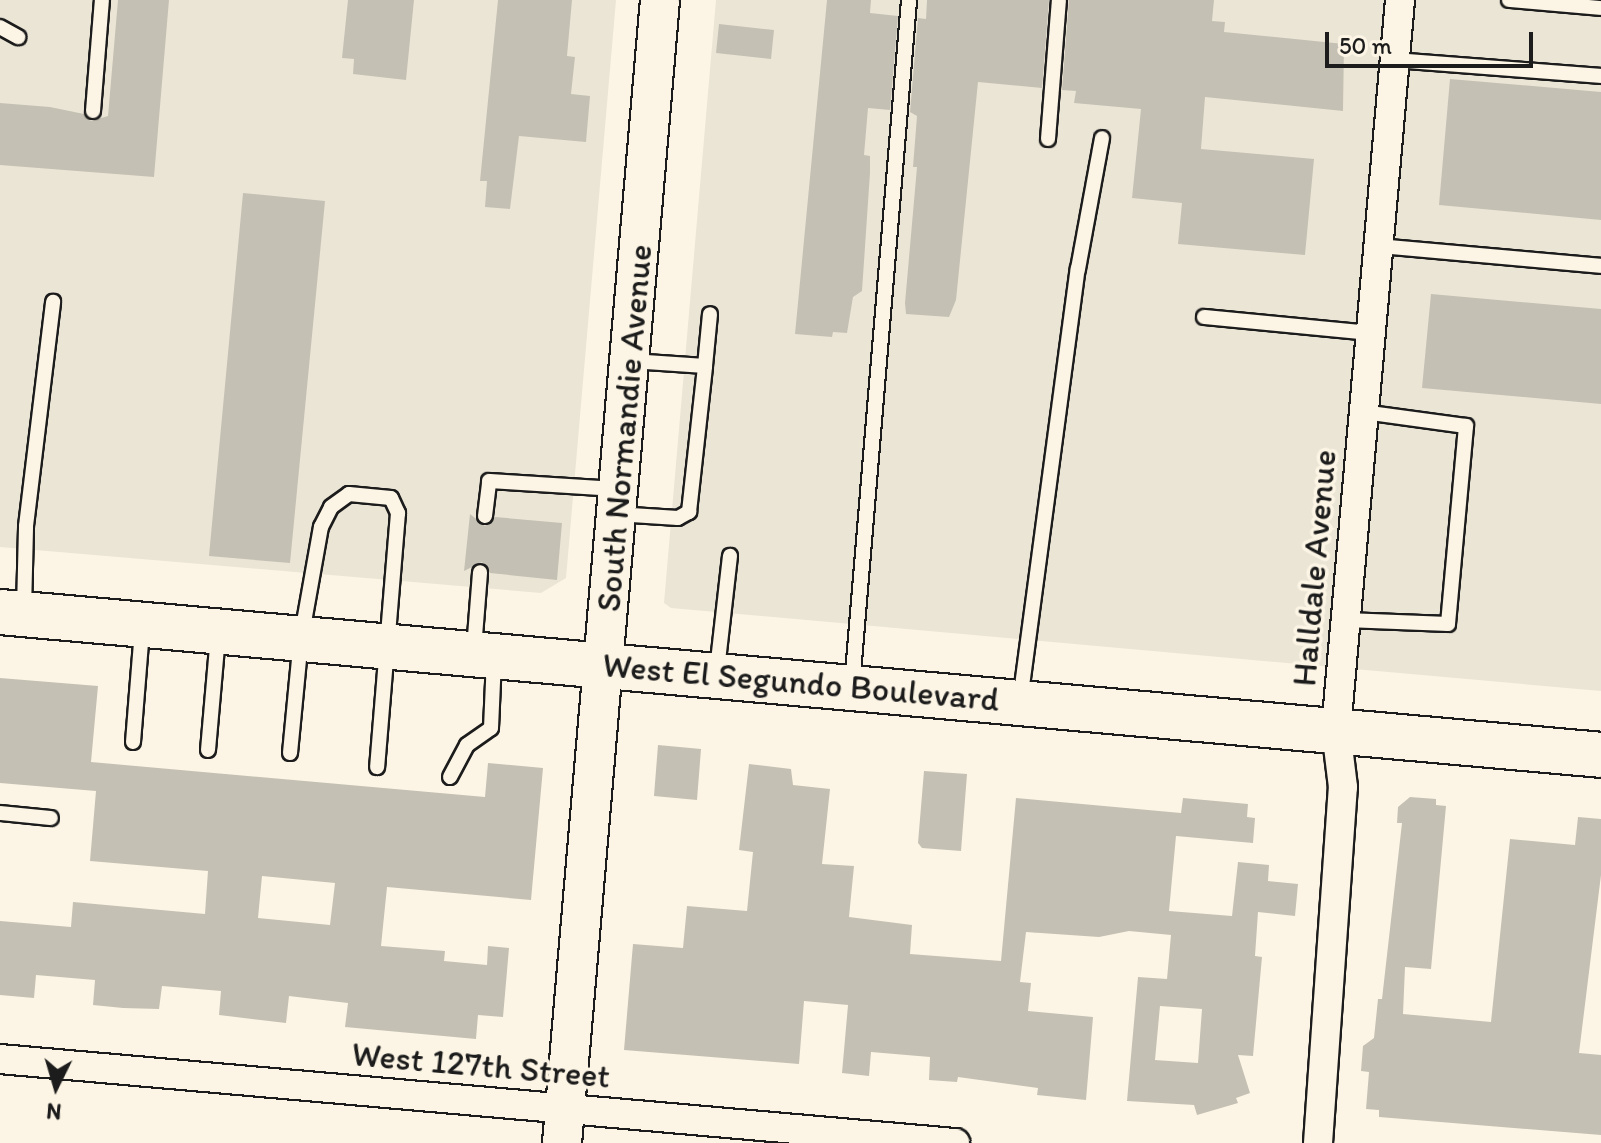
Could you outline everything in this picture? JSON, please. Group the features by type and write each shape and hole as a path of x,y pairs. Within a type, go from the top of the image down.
{"main road":[{"name":"South Normandie Avenue","path":"564,1126 606,665 616,501 660,0"},
{"name":"West El Segundo Boulevard","path":"12,613 852,685 1601,755"}],"street":[{"name":"Halldale Avenue","path":"1318,1143 1343,787 1336,730 1400,0"},
{"name":"West 127th Street","path":"0,1059 564,1126 955,1143"}],"lane":[{"path":"93,111 102,0"},
{"path":"852,685 909,0"},
{"path":"1048,139 1059,0"},
{"path":"1509,0 1601,8"},
{"path":"0,27 18,37"},
{"path":"1395,60 1601,76"},
{"path":"1020,701 1078,269 1102,138"},
{"path":"1379,246 1601,266"},
{"path":"12,613 26,526 53,302"},
{"path":"485,516 489,481 616,501 678,518 689,512 710,314"},
{"path":"1204,317 1371,333"},
{"path":"629,361 705,366"},
{"path":"1346,620 1448,624 1466,426 1364,412"},
{"path":"290,753 311,568 331,507 349,494 391,498 398,513 377,767"},
{"path":"716,674 730,556"},
{"path":"450,777 467,745 491,728 480,572"},
{"path":"133,742 142,625"},
{"path":"208,750 218,632"},
{"path":"0,813 51,818"}],"shaded area":[{"path":"0,0 616,0 566,578 541,593 0,547"},
{"path":"716,0 1601,0 1601,691 671,608 664,603"}],"building":[{"path":"118,0 169,0 154,177 0,165 0,103 50,107 84,114 91,121 108,116"},
{"path":"348,0 414,0 406,80 353,74 354,59 342,58"},
{"path":"498,0 572,0 567,56 575,57 571,94 590,96 586,142 519,136 510,209 485,207 487,181 480,181"},
{"path":"827,0 871,0 870,13 898,16 890,110 868,108 864,155 870,156 870,173 862,291 853,297 847,333 833,332 832,337 795,334"},
{"path":"927,0 1049,0 1042,88 978,82 956,300 949,317 906,314 905,303 917,167 913,167 917,116 910,112 918,18 926,19"},
{"path":"1069,0 1214,0 1212,21 1225,22 1224,32 1344,44 1343,111 1205,97 1201,149 1314,159 1305,255 1178,244 1182,203 1132,198 1141,109 1074,103 1076,91 1062,90"},
{"path":"719,24 774,30 771,59 716,53"},
{"path":"1450,79 1601,92 1601,220 1439,205"},
{"path":"243,193 325,201 290,563 209,556"},
{"path":"1431,294 1601,309 1601,404 1422,388"},
{"path":"470,514 485,526 495,517 562,523 557,580 490,573 482,562 464,571"},
{"path":"0,678 98,686 91,762 485,797 488,763 543,768 531,900 387,887 381,946 445,951 444,961 487,965 488,946 509,948 503,1017 478,1015 476,1039 345,1027 348,1003 289,996 286,1023 219,1015 221,991 162,986 159,1009 123,1008 93,1005 95,980 36,975 34,998 0,995 0,921 71,927 73,902 205,914 208,871 90,861 96,791 0,783","holes":["262,876 335,883 330,925 258,918"]},
{"path":"658,745 701,749 697,800 654,796"},
{"path":"749,764 791,769 793,785 830,789 822,864 854,866 849,917 912,925 910,954 1001,961 1016,798 1181,813 1183,798 1248,804 1247,817 1255,818 1253,843 1176,836 1169,911 1232,916 1238,862 1269,865 1268,881 1298,884 1295,916 1258,912 1255,956 1262,957 1253,1056 1238,1055 1250,1093 1236,1098 1238,1103 1197,1115 1194,1105 1127,1101 1138,977 1167,979 1171,935 1129,931 1099,937 1026,932 1020,982 1031,983 1028,1011 1093,1017 1086,1100 1037,1095 1038,1088 958,1077 957,1082 929,1080 930,1057 871,1052 869,1076 842,1073 848,1005 804,1001 799,1064 624,1050 633,944 683,948 687,906 747,911 753,852 739,850","holes":["1160,1006 1202,1009 1198,1063 1155,1060"]},
{"path":"924,771 967,774 961,851 922,848 918,843"},
{"path":"1410,797 1436,799 1436,805 1446,806 1431,969 1405,967 1403,1014 1491,1022 1510,839 1575,845 1578,817 1601,819 1601,875 1579,1053 1601,1055 1601,1135 1379,1117 1379,1110 1366,1109 1369,1072 1361,1071 1363,1046 1374,1038 1378,999 1382,999 1402,823 1397,823 1398,807"}]}
